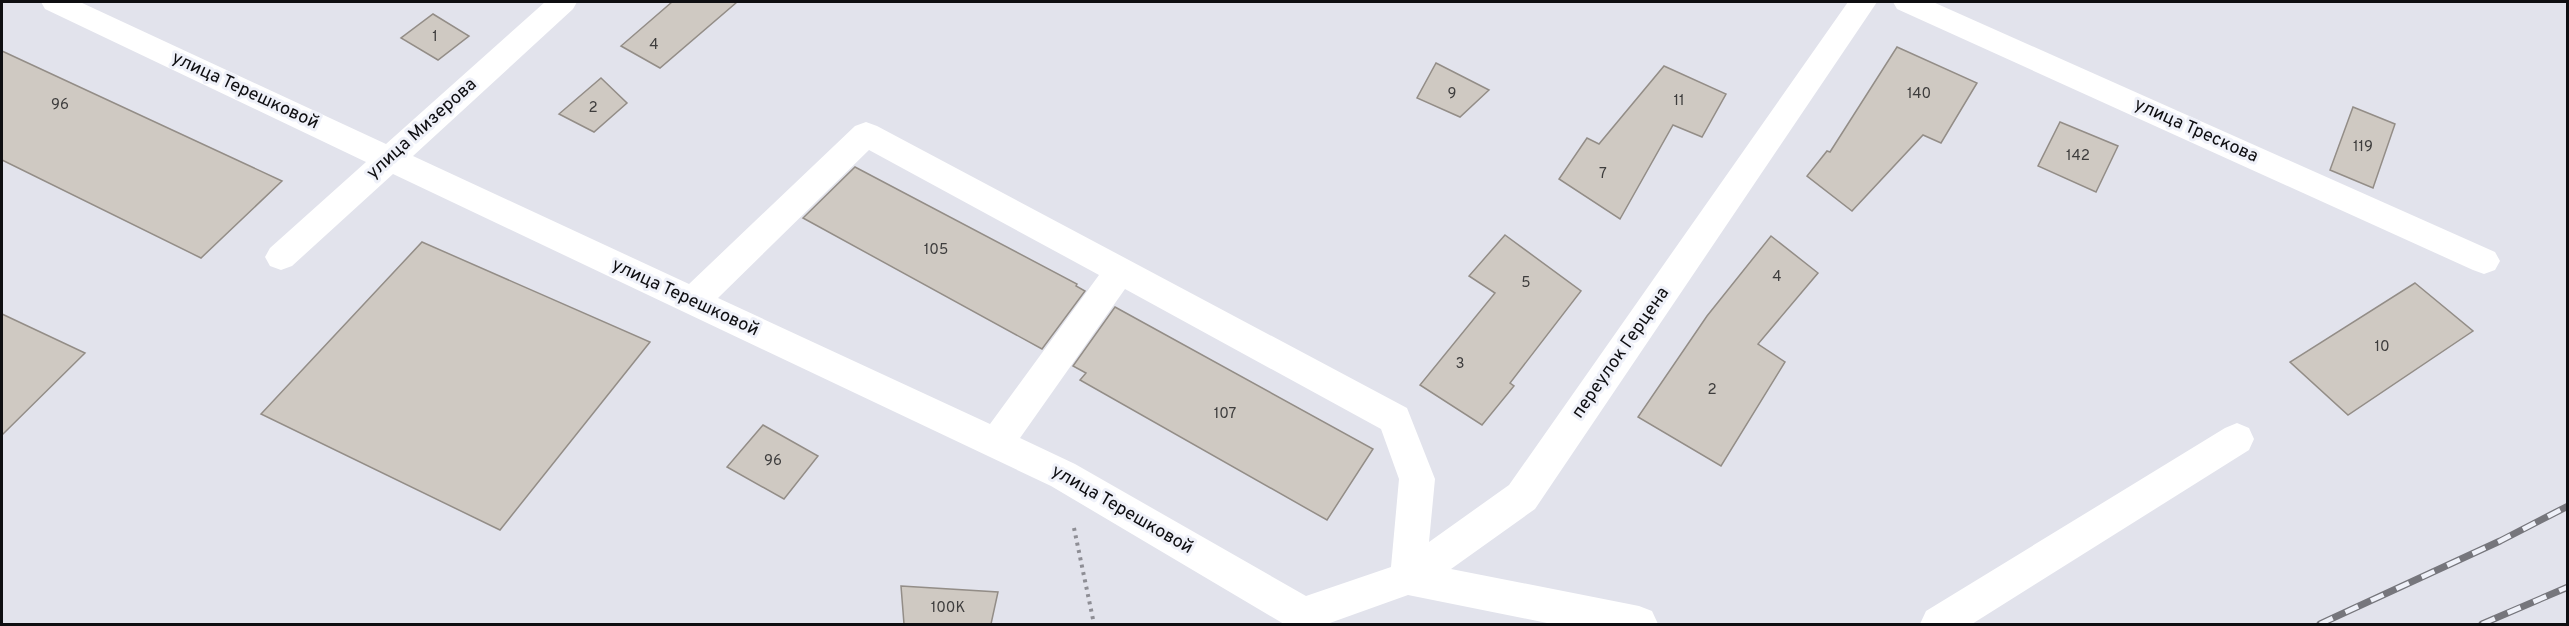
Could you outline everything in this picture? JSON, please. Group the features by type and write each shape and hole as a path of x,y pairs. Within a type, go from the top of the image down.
{"street":[{"name":"улица Терешковой","path":"55,2 1063,475 1303,615"},
{"name":"улица Мизерова","path":"281,257 563,2"},
{"name":"переулок Герцена","path":"1303,615 1408,578 1522,497 1863,2"},
{"name":"улица Трескова","path":"1907,2 2484,261"},
{"path":"693,301 866,134 1395,419 1417,479 1408,578 1639,624"},
{"path":"996,443 1120,271"},
{"path":"1939,624 2237,439"}],"path":[{"path":"1063,475 1095,624"}],"building":[{"path":"672,2 737,2 660,68 621,46"},
{"path":"433,14 469,36 438,60 401,38"},
{"path":"1897,47 1977,83 1941,143 1923,135 1852,211 1807,176 1827,151 1830,152"},
{"path":"2,51 282,181 201,258 2,160"},
{"path":"1436,63 1489,90 1460,117 1417,98"},
{"path":"1664,66 1726,94 1702,137 1673,125 1620,219 1559,179 1587,138 1599,144"},
{"path":"601,78 627,103 594,132 559,114"},
{"path":"2353,107 2395,124 2373,188 2330,170"},
{"path":"2060,122 2118,146 2096,192 2038,166"},
{"path":"855,167 1077,284 1076,286 1085,291 1042,349 803,218"},
{"path":"1505,235 1581,291 1510,383 1514,386 1482,425 1420,385 1495,293 1469,276"},
{"path":"1771,236 1818,273 1758,344 1785,362 1721,466 1638,417 1707,316"},
{"path":"422,242 650,342 500,530 261,414"},
{"path":"2415,283 2473,331 2348,415 2290,362"},
{"path":"1115,307 1373,449 1327,520 1080,380 1086,373 1073,366"},
{"path":"2,314 85,353 2,435"},
{"path":"763,425 818,456 784,499 727,467"},
{"path":"901,586 998,592 991,624 904,624"}],"railway":[{"path":"2320,624 2500,541 2568,506"},
{"path":"2482,624 2568,587"}]}
